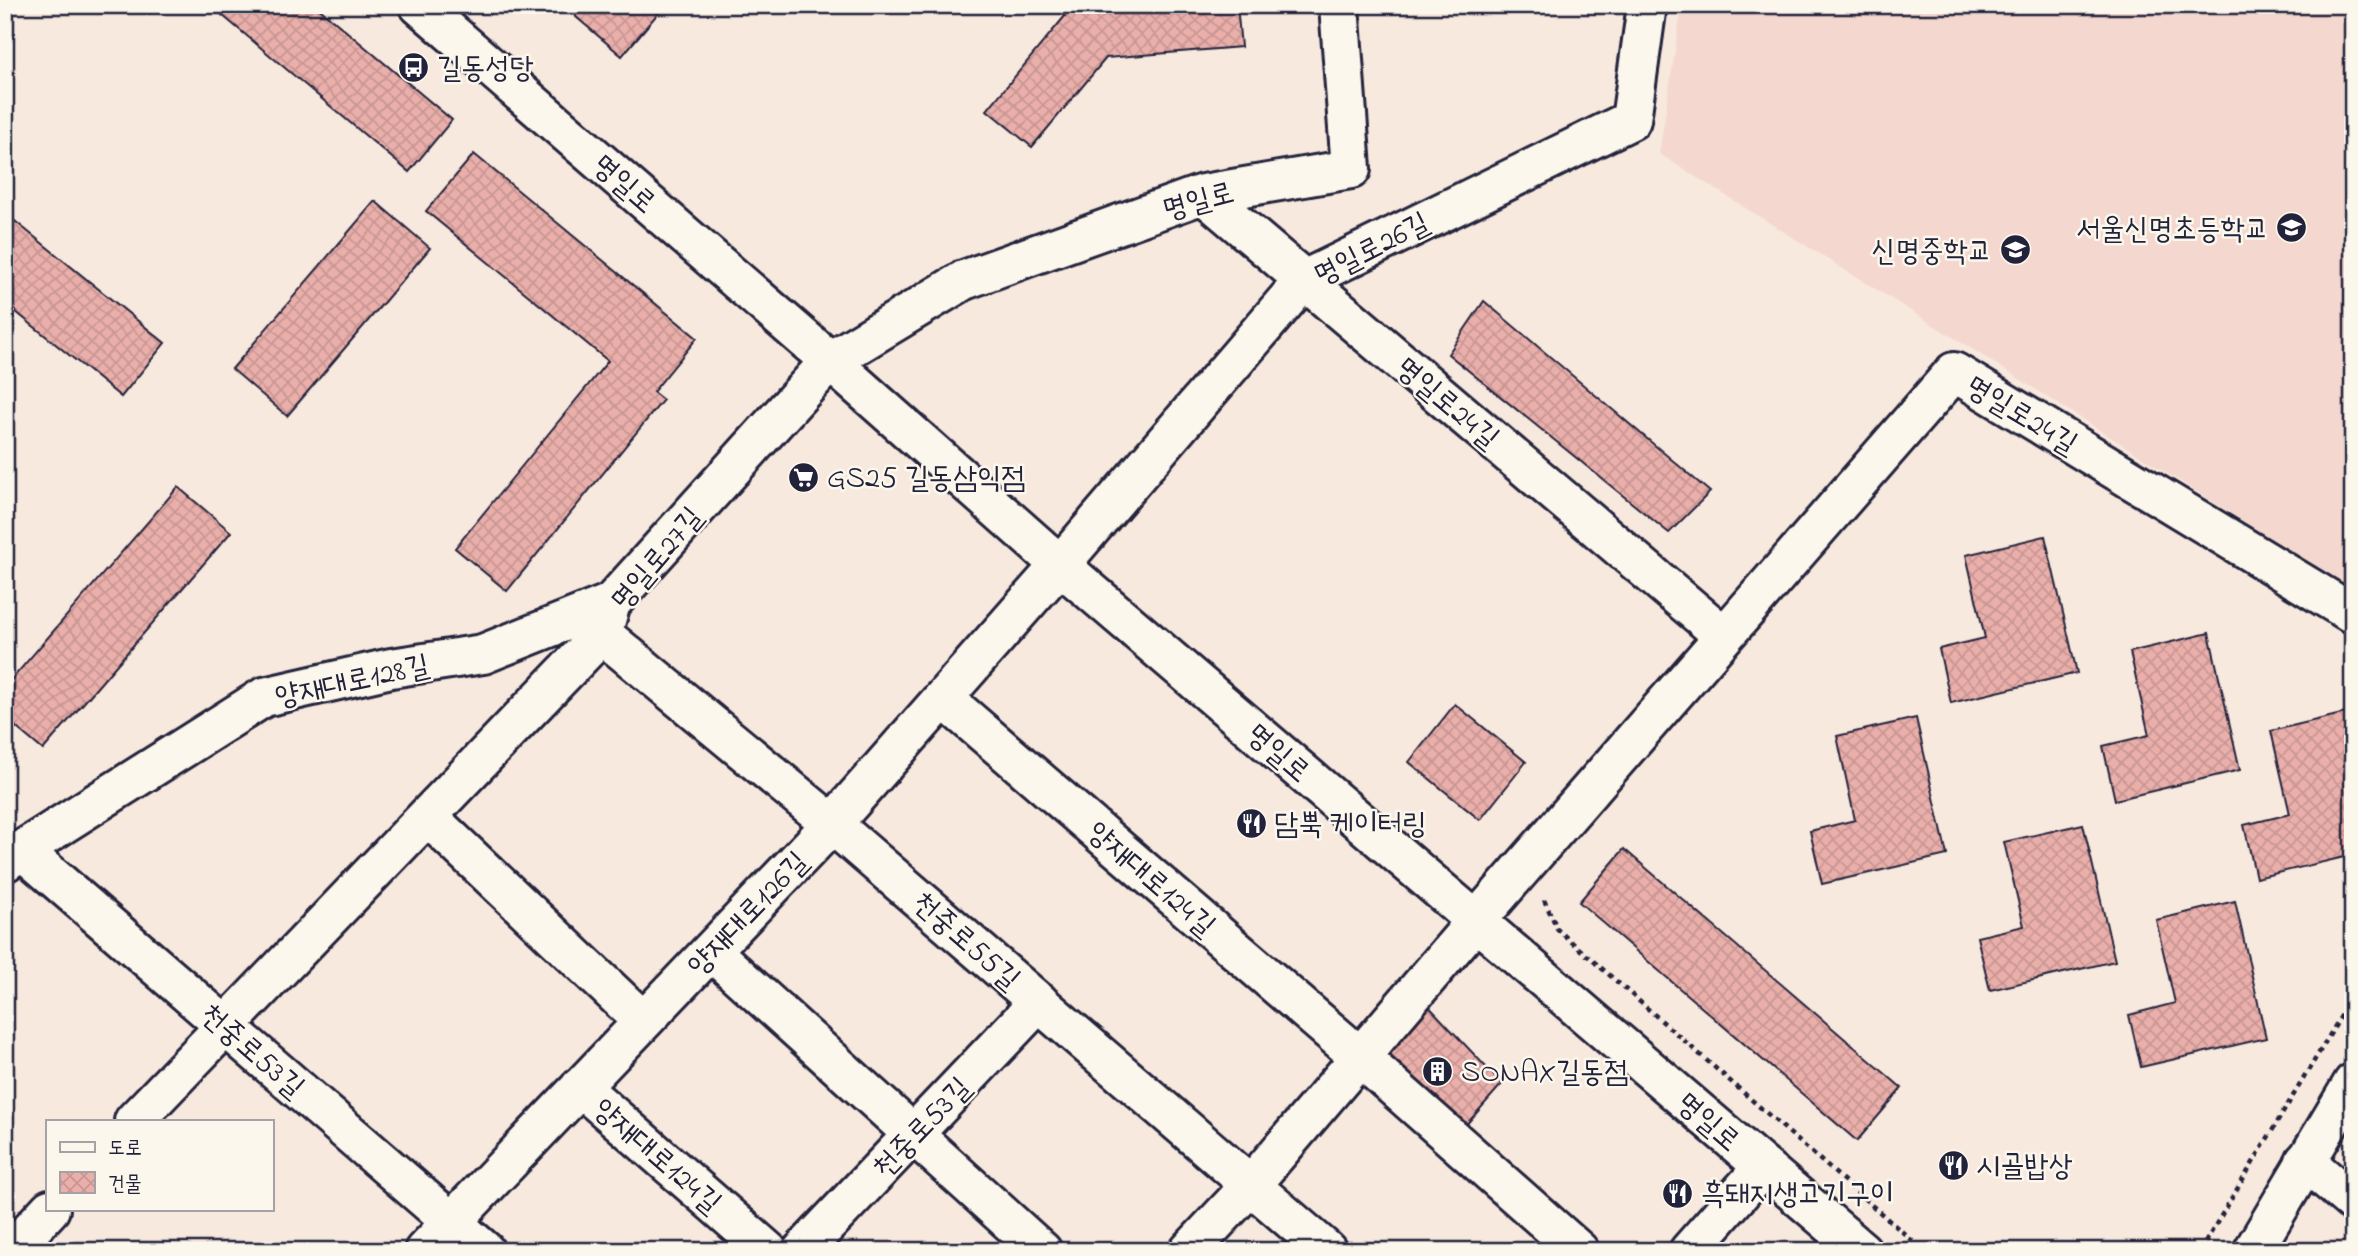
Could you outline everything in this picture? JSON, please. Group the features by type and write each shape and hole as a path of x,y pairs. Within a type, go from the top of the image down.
{"street":[{"name":"명일로","path":"419,5 830,360 1060,565 1862,1251"},
{"name":"명일로","path":"830,360 964,280 1203,194 1351,169 1339,5"},
{"name":"명일로26길","path":"1060,565 1304,280 1631,120 1647,5"},
{"name":"명일로24길","path":"1203,194 1724,636"},
{"name":"명일로27길","path":"135,1120 427,816 606,618 830,360"},
{"name":"명일로24길","path":"1476,921 1954,372 2353,614"},
{"name":"양재대로126길","path":"424,1251 832,824 1060,565"},
{"name":"천중로55길","path":"606,618 832,824 1327,1251"},
{"name":"양재대로128길","path":"13,856 264,697 391,668 483,654 606,618"},
{"name":"양재대로124길","path":"943,698 1360,1057 1579,1251"},
{"path":"427,816 643,1021"},
{"name":"천중로53길","path":"13,856 225,1025 485,1251"},
{"path":"1189,1251 1250,1186 1476,921"},
{"path":"711,951 1042,1251"},
{"name":"천중로53길","path":"802,1251 1039,1002"},
{"path":"2253,1251 2353,1083"},
{"name":"양재대로124길","path":"580,1087 768,1251"},
{"path":"2305,1161 2353,1202"},
{"name":"명일로","path":"1689,1251 1763,1167"},
{"path":"10,1251 49,1210"}],"path":[{"path":"1543,898 1558,930 1924,1251"},
{"path":"2200,1251 2353,996"}],"shaded area":[{"name":"신명중학교","path":"1682,5 2353,5 2353,591 1659,154"}],"building":[{"path":"210,5 315,5 452,120 409,172"},
{"path":"584,5 665,5 622,56 575,16"},
{"path":"1052,5 1237,5 1241,47 1106,58 1032,147 987,110 1065,16"},
{"path":"474,154 697,338 653,392 663,400 507,591 455,548 608,361 426,211"},
{"path":"375,201 430,248 287,416 232,369"},
{"path":"5,213 165,343 121,397 5,303"},
{"path":"1484,301 1710,492 1669,533 1448,354"},
{"path":"178,487 231,532 43,750 5,718 5,687"},
{"path":"2045,536 2077,673 1951,703 1939,649 1985,638 1966,555"},
{"path":"2209,633 2240,770 2115,800 2103,746 2149,735 2130,652"},
{"path":"1455,704 1526,762 1480,820 1409,762"},
{"path":"2350,712 2353,724 2353,855 2256,878 2244,825 2290,814 2271,731"},
{"path":"1916,718 1947,855 1822,884 1810,831 1855,820 1837,736"},
{"path":"2083,824 2115,961 1990,990 1977,937 2024,926 2004,842"},
{"path":"1624,849 1902,1088 1857,1141 1579,902"},
{"path":"2235,901 2266,1038 2141,1067 2129,1015 2175,1003 2156,920"},
{"name":"SONAX길동점","path":"1421,998 1502,1084 1457,1135 1371,1058"}],"place":[{"name":"길동성당","path":"414,67"},
{"name":"서울신명초등학교","path":"2292,228"},
{"name":"신명중학교","path":"2015,250"},
{"name":"GS25 길동삼익점","path":"804,477"},
{"name":"담뿍 케이터링","path":"1251,823"},
{"name":"SONAX길동점","path":"1438,1071"},
{"name":"시골밥상","path":"1953,1165"},
{"name":"흑돼지생고기구이","path":"1678,1193"}]}
